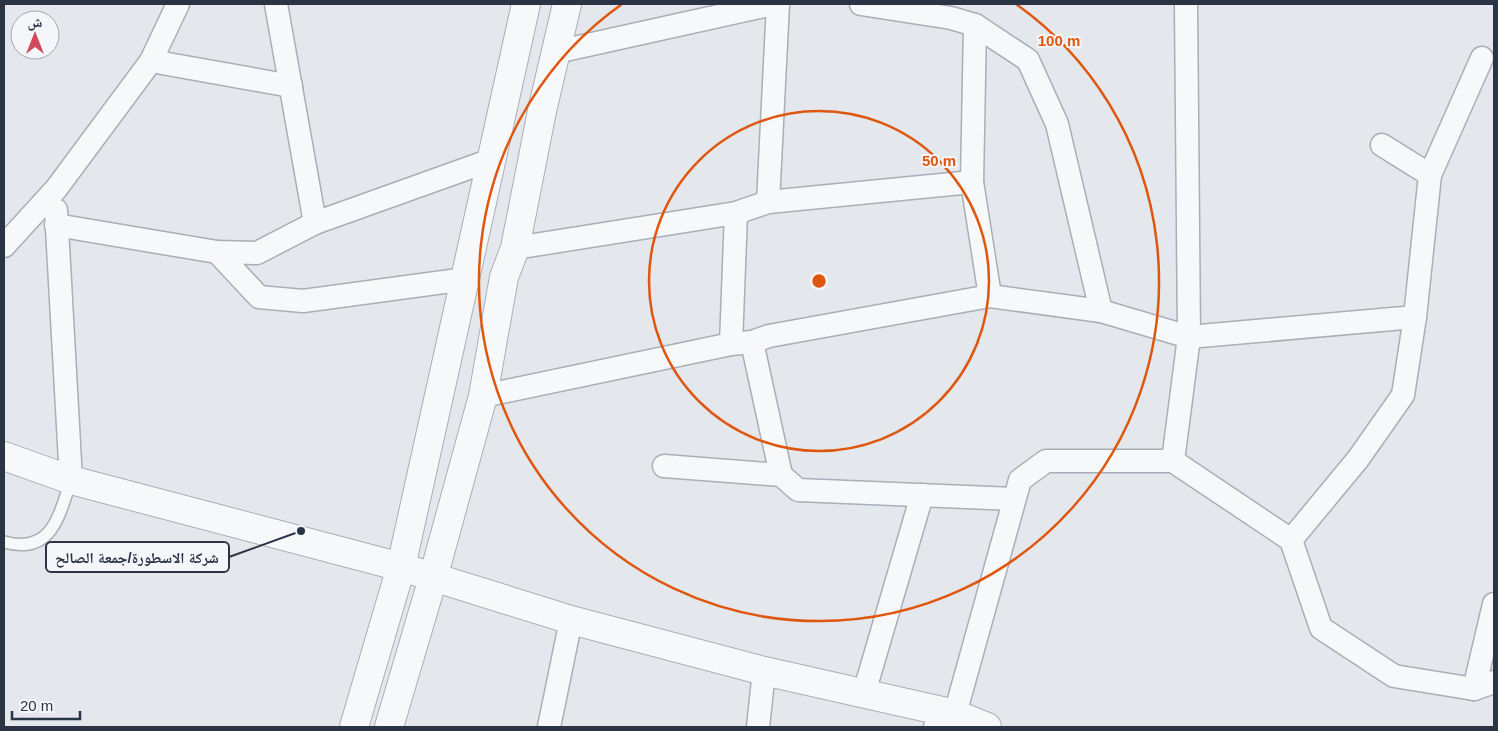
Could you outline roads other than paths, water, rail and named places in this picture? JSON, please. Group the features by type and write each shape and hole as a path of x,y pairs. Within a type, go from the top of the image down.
{"street":[{"path":"4,246 56,190 151,61 178,4"},
{"path":"276,4 315,223"},
{"path":"354,727 402,566 526,4"},
{"path":"389,727 434,578 483,396 504,277 515,248 567,4"},
{"path":"556,52 773,4"},
{"path":"768,202 778,4"},
{"path":"861,4 951,18 975,25 1028,60 1057,124 1101,311"},
{"path":"1173,461 1189,337 1186,4"},
{"path":"975,25 972,182 990,296"},
{"path":"1291,540 1358,459 1403,395 1415,317 1430,175 1482,58"},
{"path":"151,61 291,86"},
{"path":"1382,145 1430,175"},
{"path":"56,225 217,252 257,253 315,223 491,160"},
{"path":"515,248 736,213 768,202 972,182"},
{"path":"56,190 56,225 71,480"},
{"path":"736,213 742,343 781,475 798,490 1014,499"},
{"path":"217,252 259,297 304,301 466,279"},
{"path":"483,396 769,336 990,296 1101,311 1189,337 1415,317"},
{"path":"4,456 71,480 402,566 434,578 572,620 764,671 864,693 945,721 987,727"},
{"path":"945,721 1020,480 1046,461 1173,461 1291,540 1321,628 1394,676 1484,686 1494,604"},
{"path":"664,466 781,475"},
{"path":"864,693 922,495"},
{"path":"549,727 572,620"},
{"path":"758,727 764,671"}],"lane":[{"path":"4,542 20,546 42,539 56,524 71,480"}],"place":[{"name":"شركة الاسطورة/جمعة الصالح","path":"301,531"}]}
